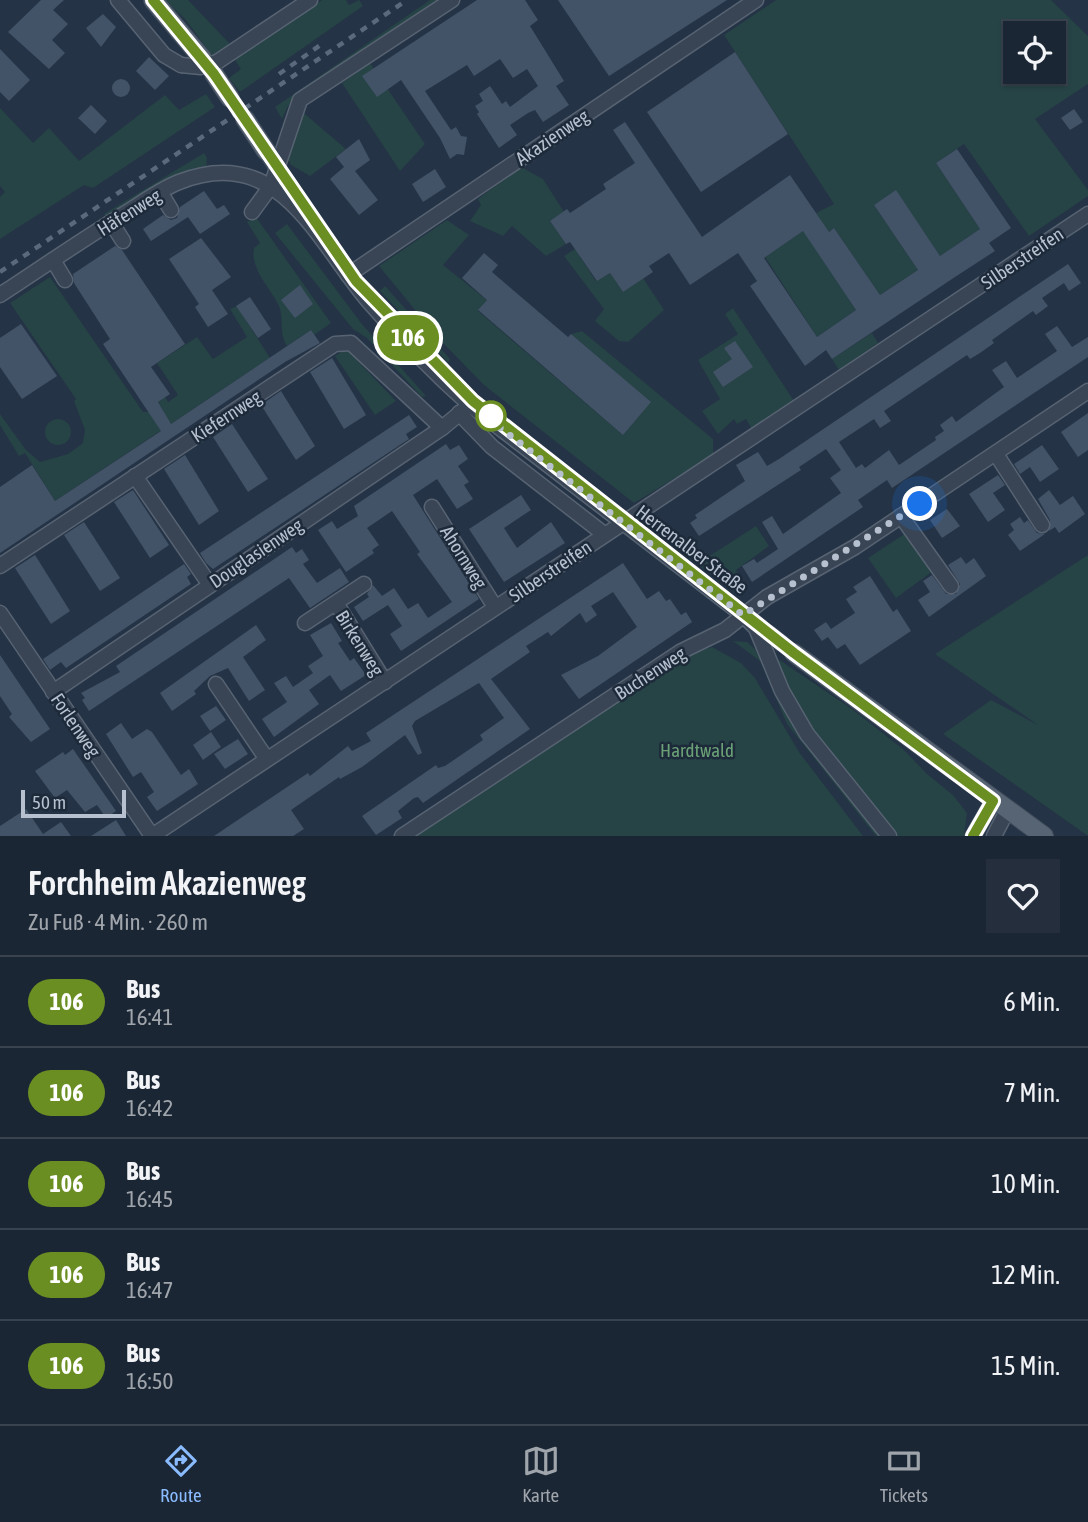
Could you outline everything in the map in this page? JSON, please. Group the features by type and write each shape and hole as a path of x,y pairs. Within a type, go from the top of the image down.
{"main road":[{"path":"153,0 211,65 230,98"},
{"path":"245,119 266,151"},
{"path":"794,653 1044,836"}],"street":[{"path":"118,0 164,55 181,65 201,67 211,65 310,0"},
{"path":"251,212 271,186 300,100 452,0"},
{"name":"Akazienweg","path":"348,275 756,0"},
{"name":"Häfenweg","path":"0,295 111,222 131,216 160,192 180,181 214,174 240,175 271,186"},
{"name":"Herrenalber Straße","path":"271,186 293,201 348,275 464,409 623,522 756,628 782,691 807,734 889,836"},
{"path":"160,192 171,210"},
{"name":"Silberstreifen","path":"152,836 604,534 817,397 1088,214"},
{"path":"111,222 123,241"},
{"path":"52,260 65,280"},
{"name":"Kiefernweg","path":"0,566 335,344 346,342 354,345 442,428"},
{"name":"Buchenweg","path":"402,836 680,652 725,630 743,615 901,516 1087,393"},
{"path":"464,409 492,447 604,534"},
{"name":"Douglasienweg","path":"53,692 442,428 464,409"},
{"path":"996,454 1042,525"},
{"path":"135,477 209,584"},
{"name":"Ahornweg","path":"432,508 495,607"},
{"path":"901,516 951,586"},
{"name":"Birkenweg","path":"305,624 365,584"},
{"name":"Birkenweg","path":"336,603 385,682"},
{"name":"Forlenweg","path":"0,613 152,836"},
{"path":"216,684 266,758"},
{"path":"973,836 1000,806"},
{"path":"994,836 1000,806"}],"green space":[{"path":"165,0 188,0 230,44 212,55 185,19"},
{"path":"322,0 346,0 349,5 359,0 363,6 240,92 229,78 241,69 235,60"},
{"path":"430,0 443,0 288,106 282,119 275,107"},
{"path":"776,0 1051,0 1088,36 1088,84 1035,119 1088,190 1088,196 1029,236 964,144 936,163 980,229 940,256 896,191 874,205 918,270 880,295 834,228 812,244 856,310 817,337 765,257 820,219 816,213 834,204 724,35"},
{"path":"370,63 425,144 400,171 342,83"},
{"path":"206,94 215,107 93,188 84,185 0,239 0,197 5,192 0,186 0,108 33,143 49,128 79,161 165,95 179,110"},
{"path":"300,110 346,149 310,176 291,165 286,155"},
{"path":"204,153 207,158 206,169 107,217 104,214"},
{"path":"521,167 543,179 564,212 550,221 566,244 546,256 512,226 503,236 470,221 481,205 478,199"},
{"path":"256,217 331,323 314,335 311,330 287,346 278,304 255,263 254,248 260,243 247,222"},
{"path":"447,220 469,235 443,265 487,300 478,311 623,435 650,402 571,334 582,331 713,439 713,455 634,503 484,385 439,339 379,266"},
{"path":"287,224 361,323 426,396 422,397 367,338 353,329 275,233"},
{"path":"575,249 596,281 610,273 623,292 643,278 664,310 628,342 619,341 595,321 604,309 564,256"},
{"path":"50,277 143,412 164,412 158,402 165,397 168,402 178,395 157,363 197,337 213,359 247,337 230,309 237,306 270,358 55,501 25,453 19,456 0,425 0,414 26,450 40,462 68,454 83,443 85,430 74,401 76,399 10,303"},
{"path":"385,286 450,359 448,363 380,291"},
{"path":"733,308 794,401 752,429 746,419 737,424 734,419 718,434 702,411 720,399 698,360 738,334 725,314"},
{"path":"872,333 878,343 839,370 832,359"},
{"path":"346,349 396,401 375,415 335,356"},
{"path":"58,419 67,423 71,432 67,441 58,445 49,441 45,432 49,423"},
{"path":"756,526 769,546 736,570 740,577 737,579 743,588 736,593 697,564"},
{"path":"906,533 933,571 896,598 868,558"},
{"path":"1088,555 1088,836 943,734 991,700 1038,725 935,654"},
{"path":"733,641 747,642 755,649 791,723 881,836 876,836 787,724 760,661"},
{"name":"Hardtwald","path":"712,647 741,663 755,678 799,752 863,836 412,836 683,656"},
{"path":"778,659 852,709 904,750 927,774 953,795 967,813 964,836 898,836 894,833 811,729 786,683"}],"building":[{"path":"41,0 64,0 53,10 68,24 52,40 65,53 49,69 8,32"},
{"path":"477,0 525,0 538,20 530,26 564,81 556,86 569,105 543,122 535,110 528,113 510,125 517,135 499,148 477,114 479,112 475,106 483,101 479,94 490,86 502,104 506,101 510,107 538,86 527,69 513,78 500,59 474,76 467,65 425,91 451,130 456,127 461,136 467,137 464,155 457,154 450,159 440,138 401,80 377,97 362,76"},
{"path":"558,0 727,0 609,76"},
{"path":"103,14 116,27 101,47 86,28"},
{"path":"0,49 30,80 9,101 0,92"},
{"path":"735,52 788,134 701,192 647,112"},
{"path":"149,57 169,76 155,90 136,71"},
{"path":"117,79 125,79 130,88 128,95 117,97 112,92 112,84"},
{"path":"91,105 107,121 95,134 78,118"},
{"path":"1074,109 1083,122 1070,130 1061,118"},
{"path":"625,122 702,237 790,175 829,232 834,228 880,295 918,270 874,205 896,190 940,256 980,229 936,163 957,149 1011,228 989,243 995,251 832,359 826,350 805,366 750,286 757,281 738,253 690,285 669,253 649,266 653,272 623,292 610,273 597,281 570,242 566,244 550,221 567,209 570,213 606,189 603,184 635,163 613,130","holes":["803,231 856,310 817,337 764,258"]},
{"path":"359,139 370,160 355,171 378,200 359,215 330,179 344,167 336,157"},
{"path":"435,169 446,187 423,202 412,184"},
{"path":"204,191 217,209 224,205 230,214 200,234 188,217 151,241 143,229 163,215 171,220 177,218 180,207"},
{"path":"201,238 231,277 212,290 228,314 208,327 195,307 199,304 169,259"},
{"path":"115,246 122,250 185,344 151,367 170,394 158,402 171,424 311,330 320,343 285,362 0,553 0,487 32,465 55,501 161,431 103,344 110,339 74,283 73,274"},
{"path":"484,253 498,265 492,272 568,337 571,334 651,402 623,435 478,310 487,300 462,278"},
{"path":"1068,264 1081,283 1069,291 1064,283 1042,298 1048,306 1036,315 1033,311 992,340 994,343 980,353 970,359 967,355 884,411 891,421 880,428 874,419 839,442 856,468 862,464 865,468 889,450 899,465 936,440 935,437 944,431 940,425 952,416 956,422 1004,387 992,370 1006,361 1017,378 1057,351 1045,334 1057,326 1072,347 1088,337 1088,357 892,488 887,480 858,500 863,507 752,582 742,566 754,559 757,563 778,549 762,522 772,516 783,534 841,493 830,478 841,470 826,449 799,467 801,470 699,536 690,523 697,518 695,515 745,481 736,465 758,452 767,466 779,459"},
{"path":"300,285 313,304 295,318 281,300"},
{"path":"250,297 271,329 258,338 236,306"},
{"path":"21,324 57,376 22,399 0,367 0,338"},
{"path":"735,341 753,367 723,387 713,372 732,359 724,348"},
{"path":"332,358 366,415 344,429 310,372"},
{"path":"281,391 315,446 296,460 261,405"},
{"path":"1088,413 1088,450 1078,457 1061,432"},
{"path":"409,415 417,427 406,434 409,439 213,569 206,563 200,553"},
{"path":"232,424 268,479 248,492 213,437"},
{"path":"446,444 450,450 459,445 468,459 458,466 469,482 464,485 473,499 457,509 437,479 413,495 479,599 401,651 390,634 402,626 388,605 363,621 354,607 369,597 367,594 373,585 382,596 394,588 408,609 418,603 428,618 452,602 417,554 420,552 392,511 367,528 379,545 372,550 374,553 346,572 318,530 332,521 337,529 358,516 354,506"},
{"path":"1042,445 1059,469 1040,482 1030,467 1020,474 1014,464"},
{"path":"185,455 219,511 199,525 164,469"},
{"path":"998,475 1005,485 993,493 1005,510 988,522 969,494"},
{"path":"133,490 169,545 150,558 114,502"},
{"path":"1049,490 1060,505 1073,496 1085,514 1059,533 1055,527 1049,531 1050,520 1038,499"},
{"path":"521,495 531,510 504,528 517,548 551,522 565,543 504,582 469,529"},
{"path":"947,509 960,526 942,538 930,520"},
{"path":"1020,517 1024,523 1028,520 1037,533 1045,534 1020,551 1008,535 1014,530 1010,524"},
{"path":"84,522 120,578 100,591 64,535"},
{"path":"292,547 296,553 302,549 309,560 303,564 317,583 340,568 349,582 310,608 289,578 89,711 81,693 120,672 116,666"},
{"path":"35,555 70,611 51,624 15,568"},
{"path":"961,557 966,564 974,558 986,576 929,617 918,600 930,592 923,581 932,575 946,594 956,594 960,584 948,565"},
{"path":"623,563 647,599 659,591 666,601 670,599 681,615 686,612 692,622 579,699 561,675 598,656 637,627 613,592 591,606 597,615 586,623 580,613 551,636 548,632 526,646 530,652 491,679 530,729 423,803 418,797 414,798 398,811 402,818 376,835 362,816 436,765 438,768 445,766 483,740 480,735 504,718 479,683 415,721 412,726 422,753 418,755 405,735 362,767 340,779 339,777 291,810 304,829 293,836 214,836 308,773 310,776 348,746 352,751 371,741 366,733"},
{"path":"184,564 191,574 187,577 191,584 66,668 61,662 50,670 43,659"},
{"path":"870,576 893,612 897,609 911,631 860,665 845,644 837,649 828,637 822,641 814,630 826,622 831,629 855,613 846,599 857,592 853,587"},
{"path":"331,623 342,641 338,643 350,661 354,658 366,675 341,691 330,675 309,690 319,704 274,737 262,719 287,702 274,683 286,676 293,687 313,673 308,666 323,656 310,635"},
{"path":"256,625 266,640 243,657 265,690 249,701 228,668 210,676 194,691 196,694 172,711 160,693"},
{"path":"0,655 50,729 31,742 9,717 12,714 0,696"},
{"path":"216,706 226,720 210,731 200,716"},
{"path":"121,723 132,739 147,729 152,732 181,775 189,769 198,784 157,811 147,797 154,792 141,772 133,777 106,734"},
{"path":"211,732 221,747 203,760 193,745"},
{"path":"238,739 248,754 225,769 214,754"},
{"path":"73,749 116,811 106,818 97,805 85,812 67,790 55,798 35,771 63,752 65,755"},
{"path":"26,809 43,834 61,822 71,836 0,836 0,826"},
{"path":"116,820 126,836 91,836"}],"tunnel":[{"path":"266,151 311,218"},
{"path":"747,617 794,653"}],"railway":[{"path":"0,272 407,0"},
{"path":"279,74 322,44"}],"bus line":[{"name":"106","path":"153,0 214,74 297,199 356,281 408,337 473,401 549,464 794,653 993,801 973,836"}],"route":[{"path":"491,416 485,416 743,615 767,597 820,569 920,504"}]}
